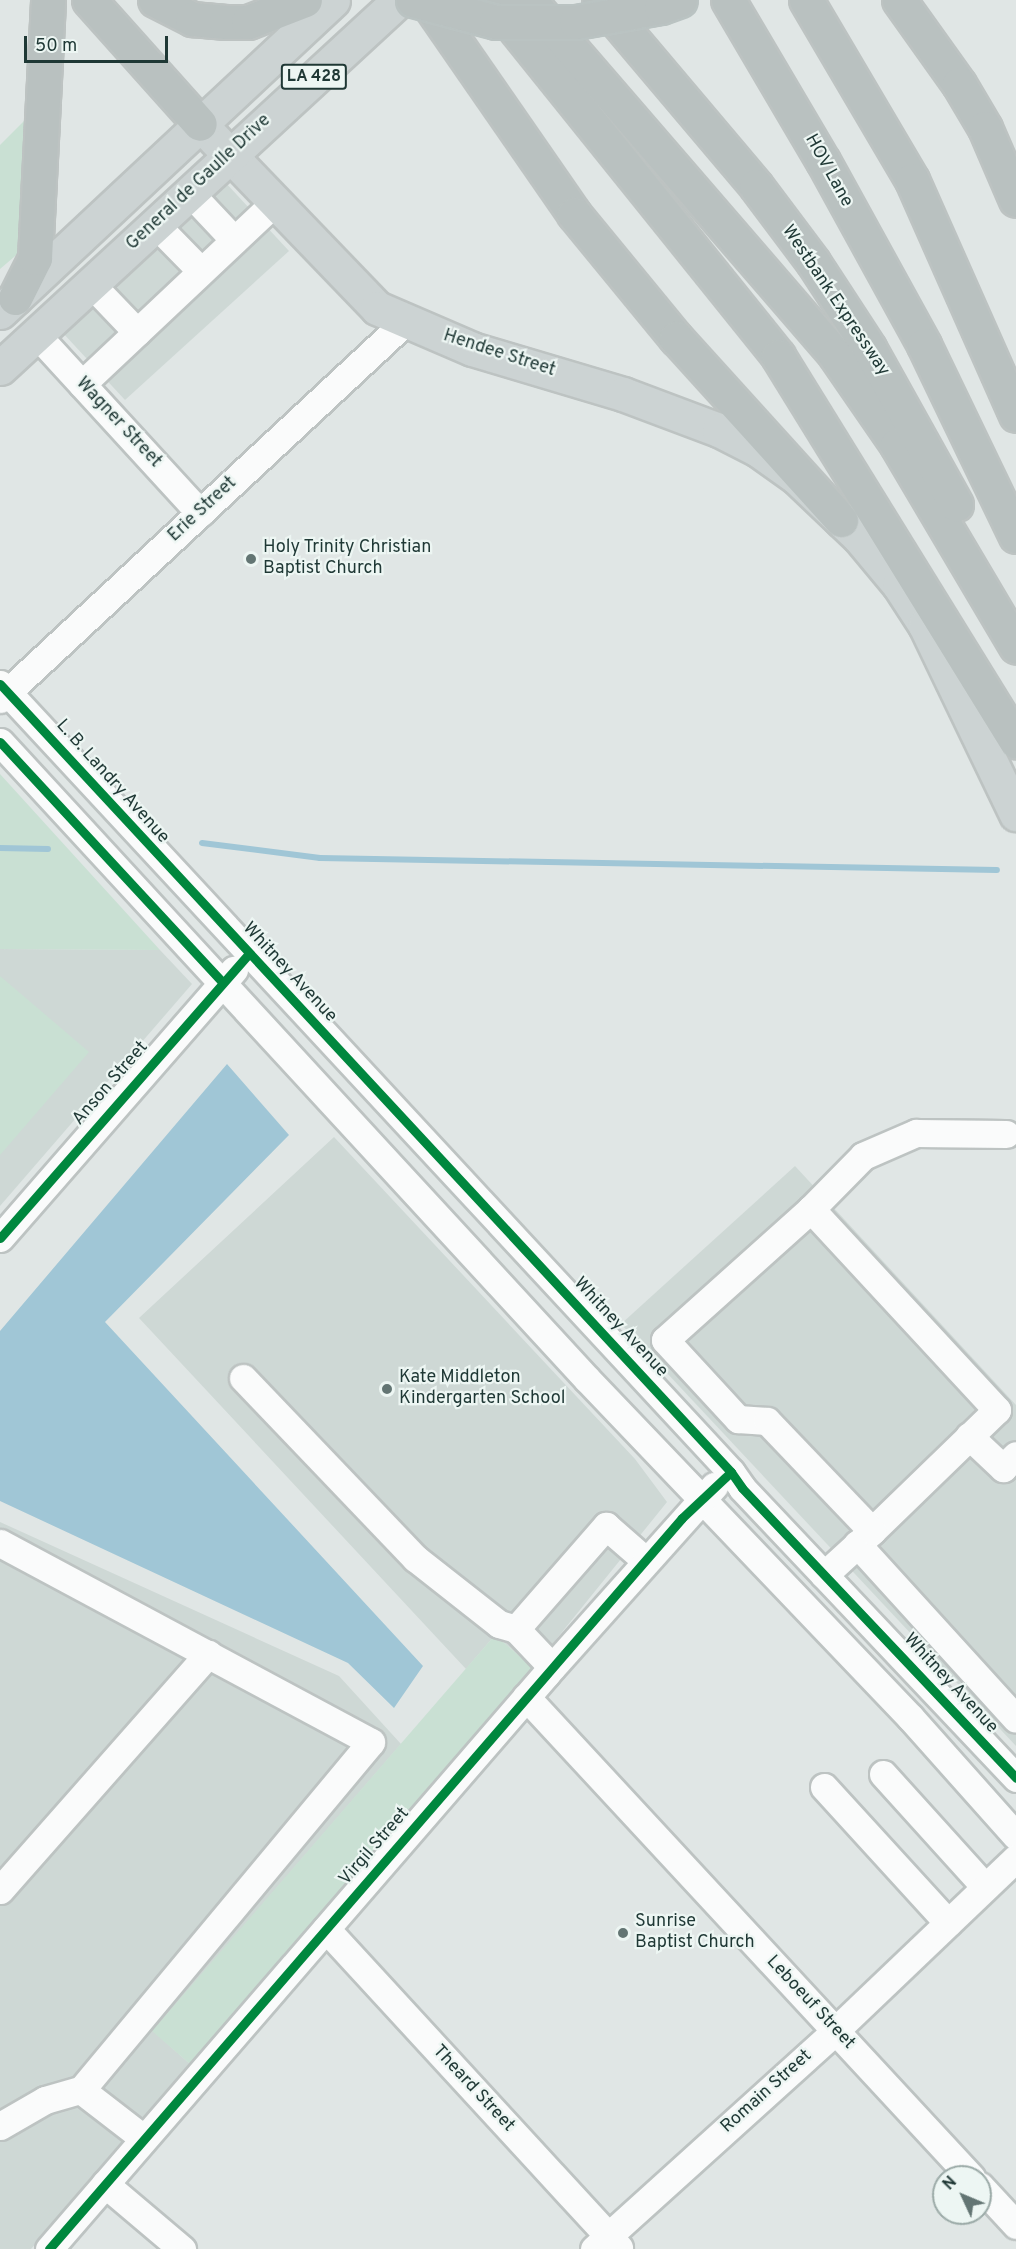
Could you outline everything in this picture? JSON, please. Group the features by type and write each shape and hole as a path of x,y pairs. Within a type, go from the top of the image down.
{"highway":[{"path":"7,305 35,258 48,0"},
{"path":"89,0 200,124"},
{"path":"155,0 192,19 248,22 305,0"},
{"path":"412,0 496,22 576,22 680,0"},
{"path":"426,0 574,214 676,338 842,520"},
{"path":"492,0 778,356 875,507 1016,741"},
{"path":"529,0 835,356 897,445 1016,646"},
{"name":"Westbank Expressway","path":"599,0 756,186 857,329 932,457 978,546 1016,636"},
{"name":"HOV Lane","path":"728,0 823,161 924,345 1016,536"},
{"path":"792,0 833,50"},
{"path":"806,0 833,50 912,180 939,234 1016,415"},
{"path":"899,0 959,84 985,128 1016,200"},
{"path":"939,234 979,282 1016,358"}],"main road":[{"name":"LA 428","path":"7,305 333,0"},
{"name":"General de Gaulle Drive","path":"0,368 399,0"},
{"name":"Hendee Street","path":"200,124 358,293 377,308 472,349 623,394 719,430 777,464 842,520"},
{"path":"842,520 899,585 925,625 1016,814"}],"street":[{"path":"189,192 234,240"},
{"path":"82,384 274,202"},
{"path":"155,224 201,271"},
{"path":"90,283 137,332"},
{"name":"Erie Street","path":"2,692 200,513 406,321"},
{"name":"Wagner Street","path":"36,334 200,513"},
{"name":"L. B. Landry Avenue","path":"2,692 199,902"},
{"path":"0,742 611,1404 702,1496 1016,1836"},
{"name":"Whitney Avenue","path":"199,902 731,1472 824,1575 1016,1778"},
{"name":"Anson Street","path":"0,1238 222,982 249,954"},
{"path":"1013,1134 916,1133 863,1156 811,1209 664,1340 738,1419 767,1421 1016,1719"},
{"path":"811,1209 997,1410 824,1575"},
{"path":"243,1378 415,1558 499,1624 516,1629 552,1667"},
{"path":"969,1436 1011,1467"},
{"name":"Virgil Street","path":"49,2249 645,1560 702,1496 731,1472"},
{"path":"516,1629 606,1526 645,1560"},
{"path":"0,2126 45,2100 81,2090 371,1742 1,1544"},
{"path":"0,1890 208,1654"},
{"name":"Leboeuf Street","path":"526,1697 960,2165"},
{"path":"883,1774 985,1887"},
{"path":"824,1787 948,1923"},
{"name":"Romain Street","path":"607,2245 1016,1858"},
{"name":"Theard Street","path":"326,1929 607,2245"},
{"path":"81,2090 143,2138"},
{"path":"105,2184 182,2249"},
{"path":"992,2200 1016,2225"}],"shaded area":[{"path":"225,182 289,251 125,400 62,332"},
{"path":"0,949 160,950 192,984 0,1206"},
{"name":"Kate Middleton Kindergarten School","path":"334,1137 635,1459 667,1502 533,1668 495,1635 466,1669 139,1318"},
{"path":"795,1166 1016,1405 1016,1746 621,1324"},
{"path":"0,1522 339,1676 401,1744 153,2031 190,2064 31,2249 0,2249"}],"green space":[{"path":"27,118 21,251 0,269 0,145"},
{"path":"0,774 160,950 0,949"},
{"path":"0,976 89,1052 0,1155"},
{"path":"495,1635 533,1668 190,2064 152,2031"}],"water":[{"path":"227,1064 289,1135 105,1322 423,1666 394,1708 348,1663 0,1501 0,1331"}],"waterway":[{"path":"202,843 320,858 997,870"},
{"path":"0,848 48,849"}],"cycle path":[{"path":"0,684 731,1472 742,1488 1016,1778"},
{"path":"0,742 222,982"},
{"path":"0,1238 249,954"},
{"path":"49,2249 682,1518 731,1472"}],"place":[{"name":"Holy Trinity Christian Baptist Church","path":"251,559"},
{"name":"Kate Middleton Kindergarten School","path":"387,1389"},
{"name":"Sunrise Baptist Church","path":"623,1933"}]}
